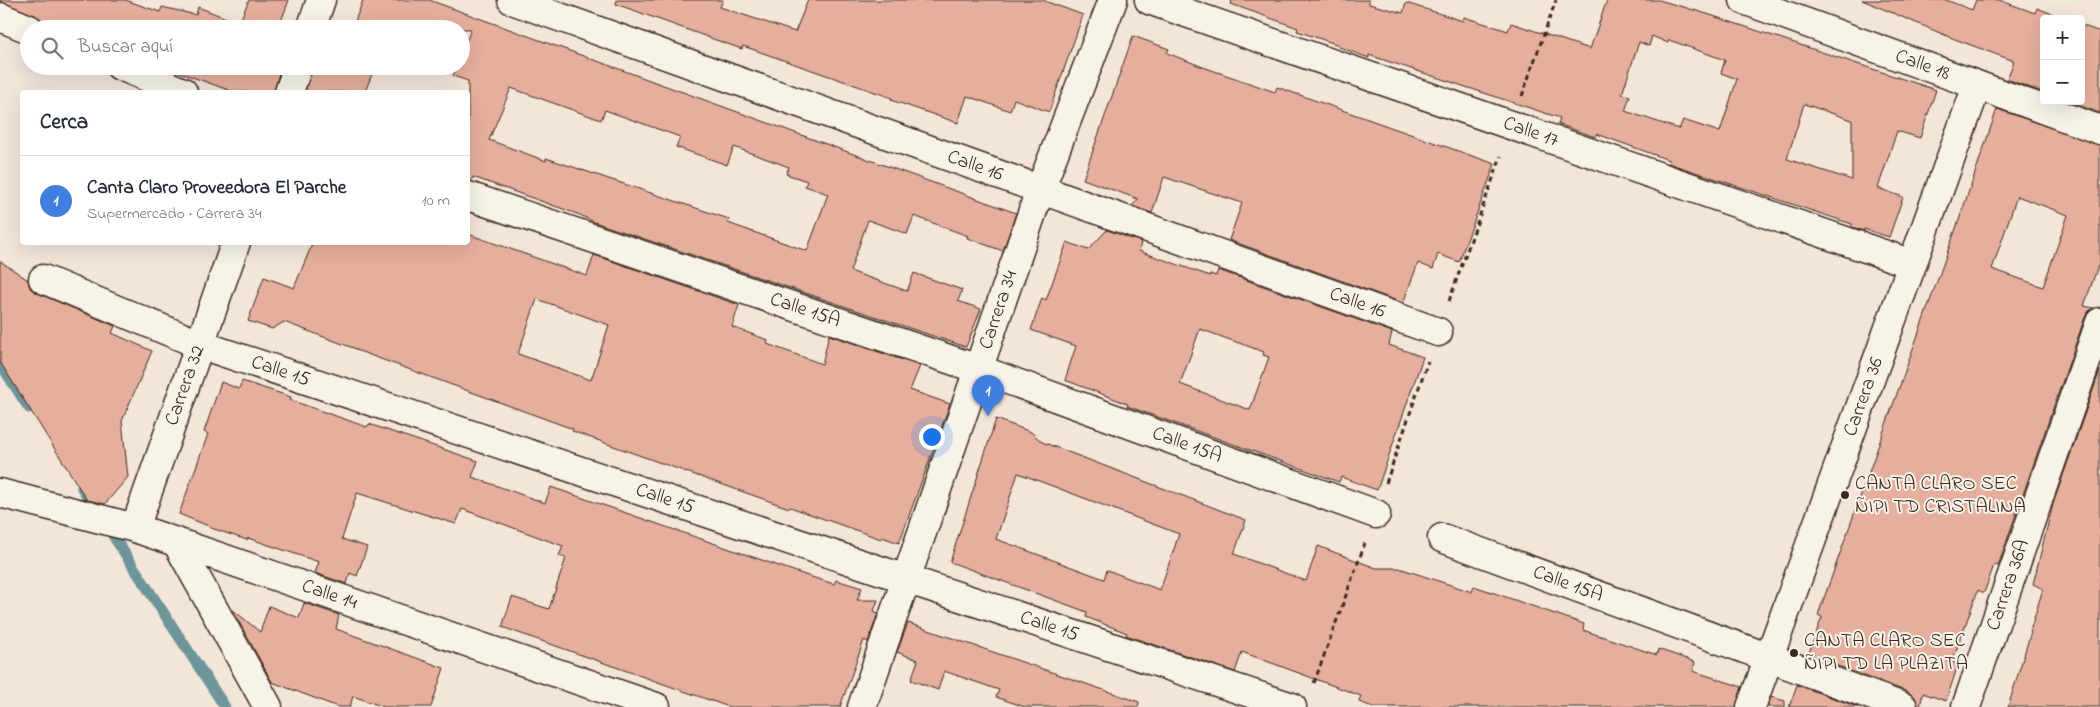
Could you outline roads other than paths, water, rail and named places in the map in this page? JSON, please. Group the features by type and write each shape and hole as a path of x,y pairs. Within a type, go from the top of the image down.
{"street":[{"path":"314,20 321,0"},
{"name":"Calle 16","path":"512,0 1438,332"},
{"name":"Carrera 34","path":"862,707 1040,190 1113,0"},
{"name":"Calle 17","path":"1149,0 1912,264"},
{"name":"Calle 18","path":"1757,2 1977,86 2100,130"},
{"path":"0,17 20,25"},
{"path":"142,75 178,90"},
{"path":"290,90 295,75"},
{"name":"Carrera 36","path":"1751,707 1977,86"},
{"name":"Calle 15A","path":"470,197 978,368 1376,514"},
{"name":"Carrera 32","path":"127,526 200,345 235,245"},
{"name":"Calle 15","path":"42,279 200,345 1292,707"},
{"name":"Carrera 36A","path":"1966,707 2100,322"},
{"name":"Calle 14","path":"0,493 127,526 656,707"},
{"name":"Calle 15A","path":"1442,538 1903,707"},
{"path":"177,543 268,707"}],"waterway":[{"path":"0,363 29,408"},
{"path":"82,488 225,707"}],"place":[{"name":"Canta Claro Proveedora El Parche","path":"988,416"},
{"name":"CANTA CLARO SEC ÑIPI TD CRISTALINA","path":"1845,495"},
{"name":"CANTA CLARO SEC ÑIPI TD LA PLAZITA","path":"1794,653"}]}
